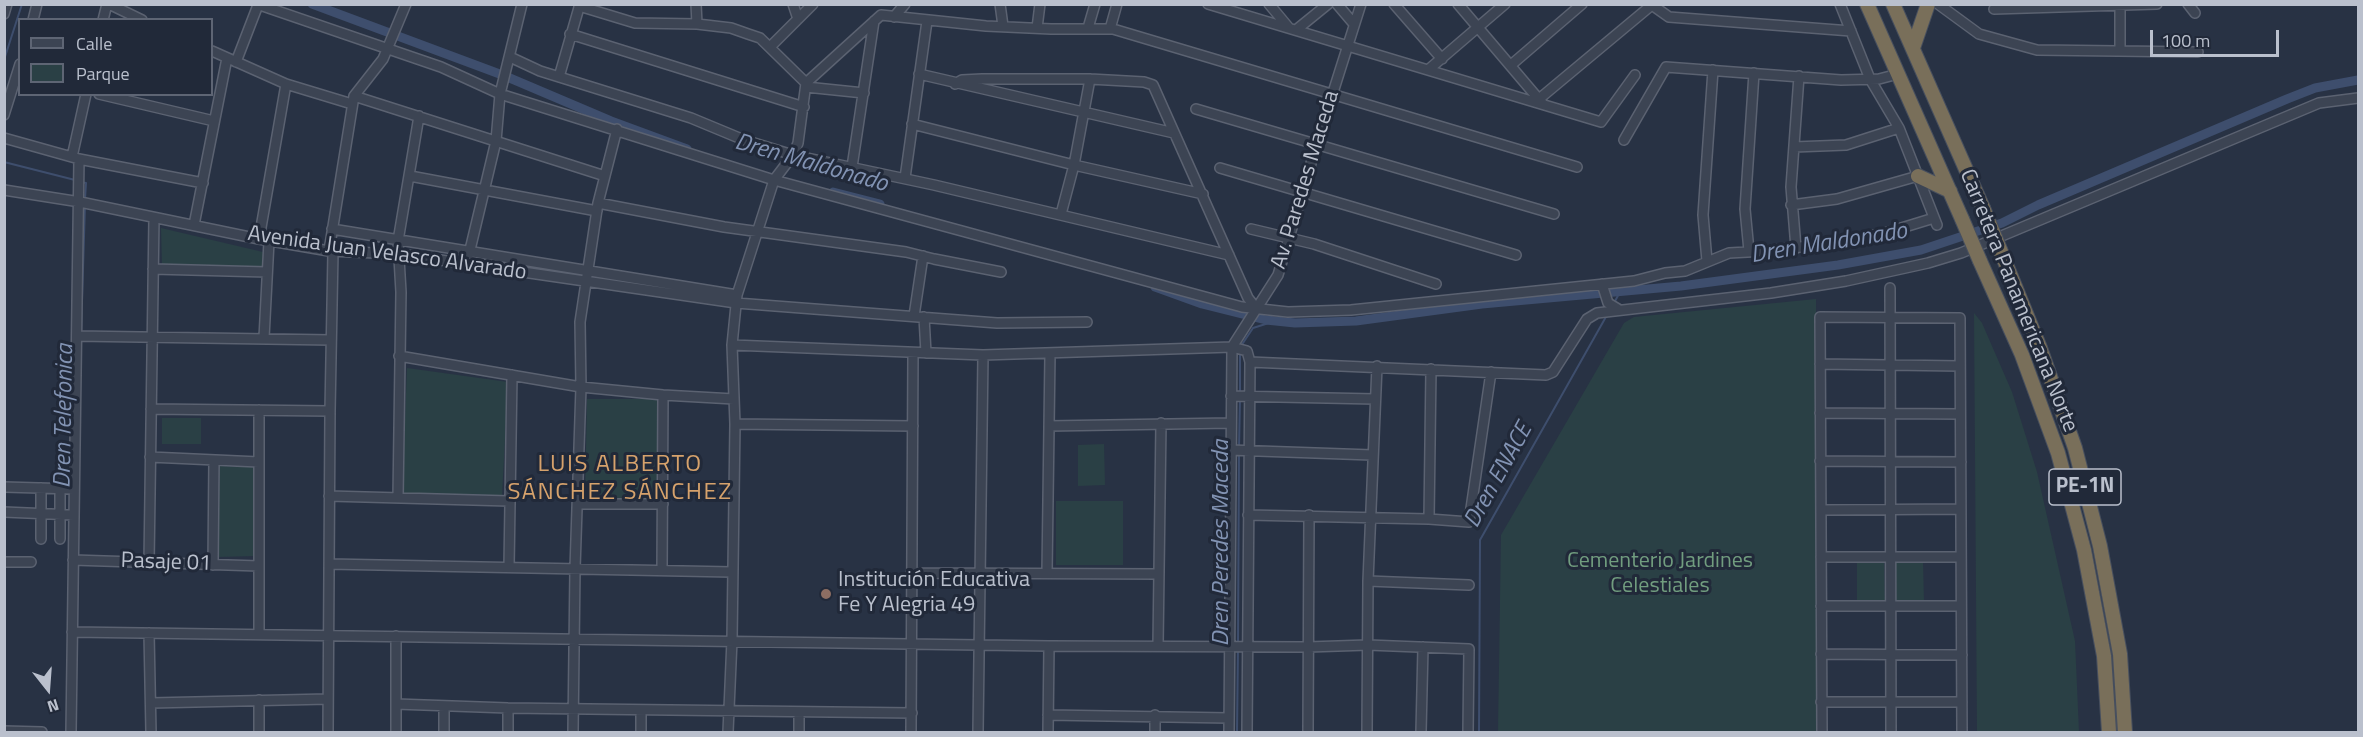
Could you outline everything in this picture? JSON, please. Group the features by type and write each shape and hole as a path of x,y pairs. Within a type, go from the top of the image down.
{"highway":[{"name":"Carretera Panamericana Norte","path":"1867,4 2022,355 2058,453 2084,550 2104,656 2109,732"},
{"name":"Carretera Panamericana Norte","path":"1893,4 2001,252 2040,348 2078,459 2100,546 2120,654 2125,732"},
{"path":"1912,48 1928,4"},
{"path":"1918,176 1950,190"}],"street":[{"path":"4,14 8,4"},
{"path":"108,4 138,18"},
{"path":"328,732 332,229 353,100 390,45 406,4"},
{"path":"466,264 496,141 500,94 522,4"},
{"path":"696,4 697,24"},
{"path":"793,4 798,19"},
{"path":"770,47 813,4"},
{"path":"894,17 905,4"},
{"path":"1000,4 1003,26"},
{"path":"1036,28 1040,4"},
{"path":"1088,28 1095,4"},
{"path":"1110,29 1117,4"},
{"path":"1269,4 1293,29"},
{"path":"1293,29 1328,4"},
{"path":"1337,4 1354,24"},
{"name":"Av. Paredes Maceda","path":"1232,347 1278,275 1361,4"},
{"path":"1394,4 1442,59"},
{"path":"1458,4 1541,102"},
{"path":"1428,70 1504,4"},
{"path":"1511,65 1582,4"},
{"path":"194,225 214,121 232,60 258,5 390,45 500,94 774,180 1242,307 1288,312 1351,310 1641,280 1665,273 1684,271 1729,253 1835,243 1935,222 1899,128 1870,79 1840,4"},
{"path":"1938,4 1979,34 2037,50 2198,52"},
{"path":"1994,9 2157,4"},
{"path":"2188,4 2195,13"},
{"path":"559,77 580,5 635,23 697,24 731,28 760,38 806,85 864,93"},
{"path":"1213,5 1541,102 1601,122 1635,75"},
{"path":"1541,102 1652,5 1668,17 1851,31"},
{"path":"2120,5 2120,51"},
{"path":"728,732 732,640 735,424 732,345 737,299 774,180 793,155 801,130 806,85 880,15 1003,26 1110,29 1577,167"},
{"path":"852,167 874,21"},
{"path":"905,178 927,21"},
{"path":"570,34 804,107"},
{"path":"213,51 286,84 419,116 605,176"},
{"path":"510,57 559,77 691,118 744,140 793,155 905,178 1229,255"},
{"path":"1624,140 1666,67 1841,80 1879,80 1898,74"},
{"path":"4,115 18,70"},
{"path":"1707,261 1703,215 1713,70"},
{"path":"1749,251 1745,209 1754,73"},
{"path":"919,74 1174,133"},
{"path":"1796,248 1791,205 1799,76"},
{"path":"955,84 962,80 982,79 1149,83 1156,91 1248,298 1256,308"},
{"path":"1061,214 1074,165 1090,80"},
{"path":"264,338 267,272 264,240 286,84"},
{"path":"71,732 80,202 76,158 86,96"},
{"path":"108,96 214,121"},
{"path":"1250,362 1546,375 1553,372 1590,316 1618,309 1771,293 1846,281 1961,254 2319,103 2358,98"},
{"path":"1196,109 1554,214"},
{"path":"398,498 401,292 398,241 419,116"},
{"path":"912,124 1074,165 1203,194"},
{"path":"1794,147 1846,145 1899,128"},
{"path":"573,732 581,387 580,322 597,207 617,129"},
{"path":"4,138 76,158 203,183"},
{"path":"1220,168 1516,255"},
{"path":"410,176 597,207 906,252 1001,272"},
{"path":"1791,205 1837,199 1918,176"},
{"name":"Avenida Juan Velasco Alvarado","path":"4,190 80,202 264,240 331,251 399,254 585,281 737,299"},
{"path":"149,563 154,218"},
{"path":"332,229 587,270 737,299 997,323 1087,322"},
{"path":"1251,229 1314,244 1436,285"},
{"path":"923,256 919,316 926,353"},
{"path":"153,269 267,272"},
{"path":"1602,284 1608,303 1618,309"},
{"path":"1890,288 1891,732"},
{"path":"1822,732 1820,316 1960,318 1962,732"},
{"path":"77,336 331,340"},
{"path":"732,345 983,355 1232,347 1247,351 1250,362 1246,732"},
{"path":"1229,732 1232,347"},
{"path":"911,732 913,353"},
{"path":"1047,573 1050,354"},
{"path":"978,732 983,355"},
{"path":"399,356 581,387 734,399"},
{"path":"1820,364 1960,366"},
{"path":"1367,732 1368,581 1377,366"},
{"path":"1429,519 1431,369"},
{"path":"1248,515 1309,515 1469,522 1491,372"},
{"path":"509,567 512,375"},
{"path":"662,570 663,395"},
{"path":"1230,396 1375,399"},
{"path":"151,409 330,411"},
{"path":"259,410 259,633"},
{"path":"1820,413 1960,414"},
{"path":"1158,646 1161,423"},
{"path":"1049,426 1230,423"},
{"path":"735,424 913,426"},
{"path":"1230,450 1372,455"},
{"path":"150,457 259,462"},
{"path":"213,565 214,460"},
{"path":"1820,461 1961,462"},
{"path":"4,487 74,489"},
{"path":"40,539 41,488"},
{"path":"60,489 60,539"},
{"path":"329,496 509,501"},
{"path":"578,504 663,504"},
{"path":"1821,510 1961,509"},
{"path":"4,512 74,514"},
{"path":"1308,732 1309,515"},
{"path":"1821,557 1961,557"},
{"name":"Pasaje 01","path":"73,560 259,566"},
{"path":"4,562 31,561"},
{"path":"329,564 732,572"},
{"path":"911,573 1158,574"},
{"path":"1368,581 1469,585"},
{"path":"1821,606 1961,606"},
{"path":"72,632 1049,646 1308,647 1368,645 1468,649 1468,732"},
{"path":"149,633 151,732"},
{"path":"396,636 396,732"},
{"path":"1048,732 1049,646"},
{"path":"1421,732 1423,647"},
{"path":"1821,654 1962,655"},
{"path":"151,703 328,699"},
{"path":"259,700 260,732"},
{"path":"1821,702 1962,702"},
{"path":"396,704 508,708 912,713"},
{"path":"444,706 444,732"},
{"path":"508,708 508,732"},
{"path":"641,710 641,732"},
{"path":"799,712 799,732"},
{"path":"1048,715 1229,718"},
{"path":"1155,715 1155,732"},
{"path":"4,732 42,732"}],"green space":[{"path":"161,228 263,252 262,267 162,266"},
{"name":"Cementerio Jardines Celestiales","path":"1816,299 1818,732 1498,732 1501,535 1624,323 1634,317"},
{"path":"1974,313 1982,323 2012,392 2037,472 2075,641 2079,732 1977,732"},
{"path":"407,368 508,382 502,496 402,495"},
{"path":"587,399 656,399 659,402 656,500 585,499"},
{"path":"162,418 201,418 201,444 162,444"},
{"path":"1104,444 1105,485 1078,486 1078,445"},
{"path":"218,466 254,467 255,556 217,557"},
{"path":"1056,501 1123,501 1123,565 1056,565"},
{"path":"1923,560 1924,603 1895,603 1895,561"},
{"path":"1857,562 1884,562 1885,602 1857,603"}],"waterway":[{"name":"Dren Telefonica","path":"4,60 22,4"},
{"name":"Dren Maldonado","path":"312,4 505,76 611,121 687,149"},
{"name":"Dren Maldonado","path":"1155,287 1202,304 1266,320 1295,323 1356,321 1482,304 1681,286 1838,265 1921,250 2002,223 2038,205 2287,99 2315,88 2358,80"},
{"name":"Dren Telefonica","path":"4,162 75,180"},
{"name":"Dren Telefonica","path":"80,182 86,183 85,199"},
{"name":"Dren Maldonado","path":"833,192 880,204"},
{"name":"Dren Telefonica","path":"81,334 85,204"},
{"name":"Dren ENACE","path":"1614,303 1621,290"},
{"name":"Dren ENACE","path":"1479,732 1480,540 1607,315"},
{"name":"Dren Maldonado","path":"1241,346 1253,328 1275,321"},
{"name":"Dren Peredes Maceda","path":"1240,351 1240,394"},
{"name":"Dren Peredes Maceda","path":"1239,448 1240,399"},
{"name":"Dren Peredes Maceda","path":"1238,643 1239,453"},
{"name":"Dren Peredes Maceda","path":"1237,732 1238,648"}],"place":[{"name":"Institución Educativa Fe Y Alegria 49","path":"826,594"}],"district":[{"name":"LUIS ALBERTO SÁNCHEZ SÁNCHEZ","path":"620,479"}]}
